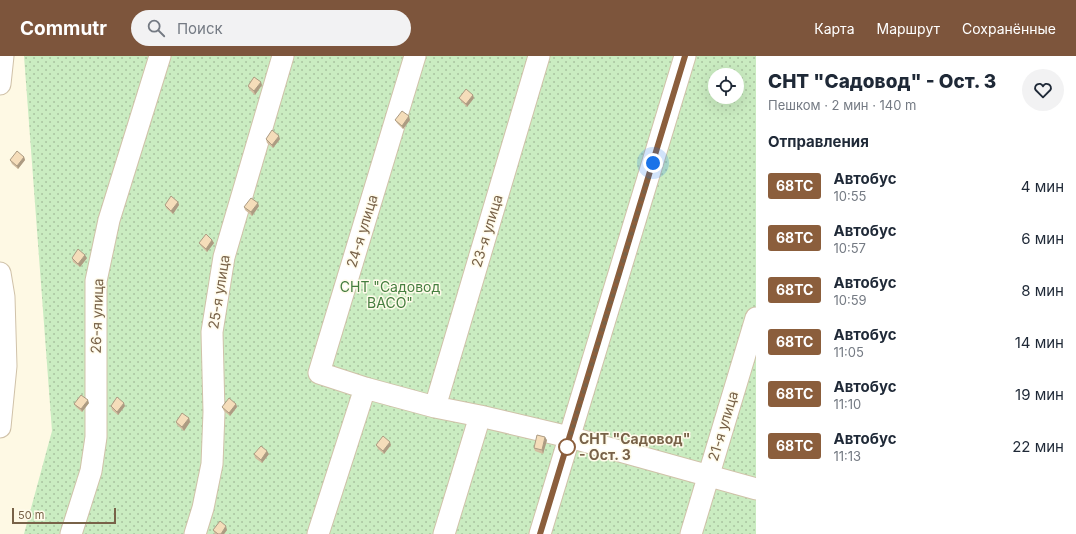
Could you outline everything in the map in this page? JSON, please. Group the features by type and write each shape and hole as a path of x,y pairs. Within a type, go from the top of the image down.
{"street":[{"path":"0,84 3,56"},
{"name":"26-я улица","path":"71,534 91,470 96,437 96,282 109,220 160,56"},
{"name":"25-я улица","path":"195,534 203,508 212,464 214,412 212,332 224,257 283,56"},
{"name":"24-я улица","path":"365,388 320,373 415,56"},
{"name":"23-я улица","path":"435,406 539,56"},
{"path":"540,534 685,56"},
{"path":"0,273 4,297 6,366 0,427"},
{"name":"21-я улица","path":"691,534 756,318"},
{"path":"318,534 365,388 570,438 756,489"},
{"path":"444,534 480,416"}],"green space":[{"name":"СНТ \"Садовод ВАСО\"","path":"24,56 756,56 756,534 24,534 52,431"}],"building":[{"path":"254,77 261,82 254,91 248,86"},
{"path":"466,89 473,95 466,104 459,98"},
{"path":"402,111 409,116 402,126 395,120"},
{"path":"272,130 279,136 272,145 266,139"},
{"path":"17,151 24,157 17,166 10,160"},
{"path":"171,196 178,202 171,211 165,205"},
{"path":"251,198 258,203 251,212 244,207"},
{"path":"206,234 212,240 206,249 199,243"},
{"path":"78,249 85,255 78,264 72,258"},
{"path":"81,395 88,400 81,409 74,404"},
{"path":"117,397 124,403 117,412 111,406"},
{"path":"229,398 236,404 229,413 222,407"},
{"path":"182,413 189,418 182,427 176,422"},
{"path":"537,435 545,437 542,450 534,448"},
{"path":"383,436 390,442 383,451 376,445"},
{"path":"261,446 267,451 261,460 254,454"},
{"path":"220,521 226,526 221,534 218,534 213,530"}],"bus line":[{"name":"68ТС","path":"540,534 685,56"}],"place":[{"name":"СНТ \"Садовод\" - Ост. 3","path":"567,447"}],"route":[{"path":"567,447 653,163"}]}
